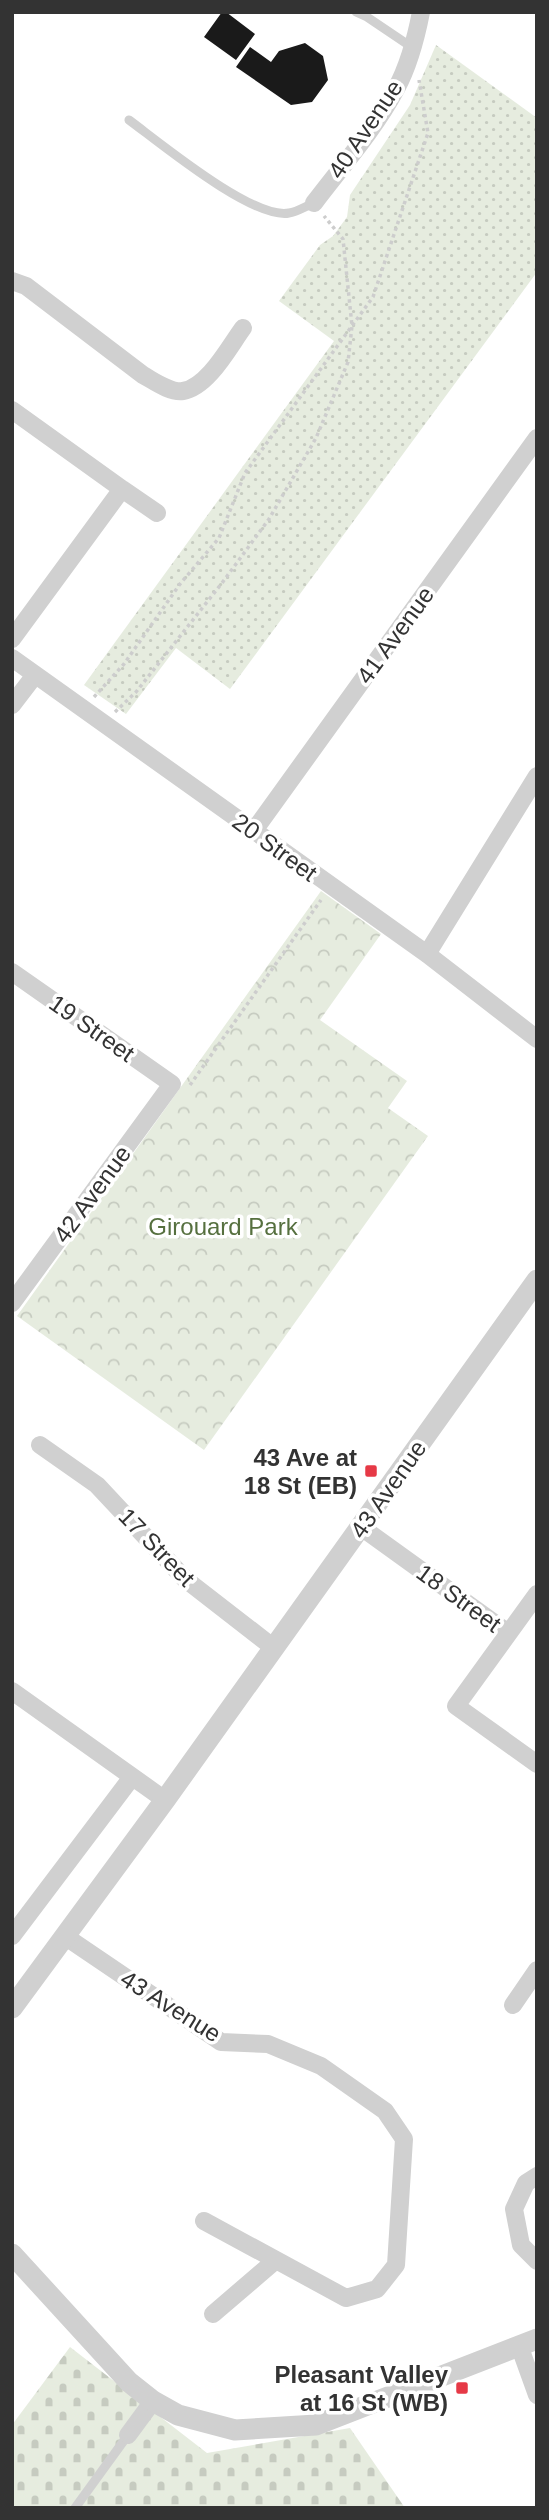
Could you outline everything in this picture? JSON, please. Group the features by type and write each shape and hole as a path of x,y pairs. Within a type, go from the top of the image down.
{"street":[{"name":"40 Avenue","path":"314,203 397,89 413,48 421,12"},
{"path":"12,281 26,286 143,375 181,392 200,385 243,328"},
{"path":"12,410 157,513"},
{"name":"41 Avenue","path":"253,832 537,438"},
{"path":"12,639 122,489"},
{"name":"20 Street","path":"12,658 427,954 537,1039"},
{"path":"12,705 35,675"},
{"path":"427,954 537,776"},
{"name":"19 Street","path":"12,972 172,1084"},
{"name":"42 Avenue","path":"12,1303 172,1084"},
{"name":"43 Avenue","path":"12,2008 165,1800 537,1280"},
{"name":"17 Street","path":"40,1445 97,1485 185,1579 274,1648"},
{"name":"18 Street","path":"361,1527 508,1633 456,1706 537,1764"},
{"path":"508,1633 537,1594"},
{"path":"12,1691 165,1800"},
{"path":"12,1936 132,1777"},
{"name":"43 Avenue","path":"66,1937 221,2042 268,2044 321,2067 385,2111 404,2139 396,2265 377,2289 346,2298 204,2221"},
{"path":"513,2005 537,1970"},
{"path":"537,2176 526,2183 514,2209 521,2245 537,2261"},
{"path":"12,2253 129,2382 153,2401 178,2415 235,2430 316,2425 528,2342 537,2395"},
{"path":"213,2314 276,2260"},
{"path":"128,2435 153,2401"}],"lane":[{"path":"356,12 368,17 413,48"},
{"path":"129,120 253,206 288,214 314,203"},
{"path":"75,2508 128,2435"}],"path":[{"path":"85,710 105,683 124,664 180,584 219,538 245,473 373,297 428,133 413,48"},
{"path":"103,723 136,692 269,519 316,438 348,362 352,326 343,239 314,203"},
{"path":"172,1084 187,1089 330,887"}],"green space":[{"path":"436,45 537,118 537,272 230,689 176,648 126,714 84,685 334,341 279,301 320,245 333,236 347,217 350,195 410,105"},
{"name":"Girouard Park","path":"321,891 381,934 320,1020 407,1081 388,1108 428,1136 204,1450 17,1316"},
{"path":"70,2347 207,2453 350,2428 405,2508 12,2508 12,2425"}],"building":[{"path":"222,12 226,12 255,34 236,60 204,37"},
{"path":"305,43 323,56 328,80 312,102 291,105 236,67 250,47 271,62 279,51"}],"place":[{"name":"43 Ave at 18 St (EB)","path":"371,1471"},
{"name":"Pleasant Valley at 16 St (WB)","path":"462,2388"}]}
